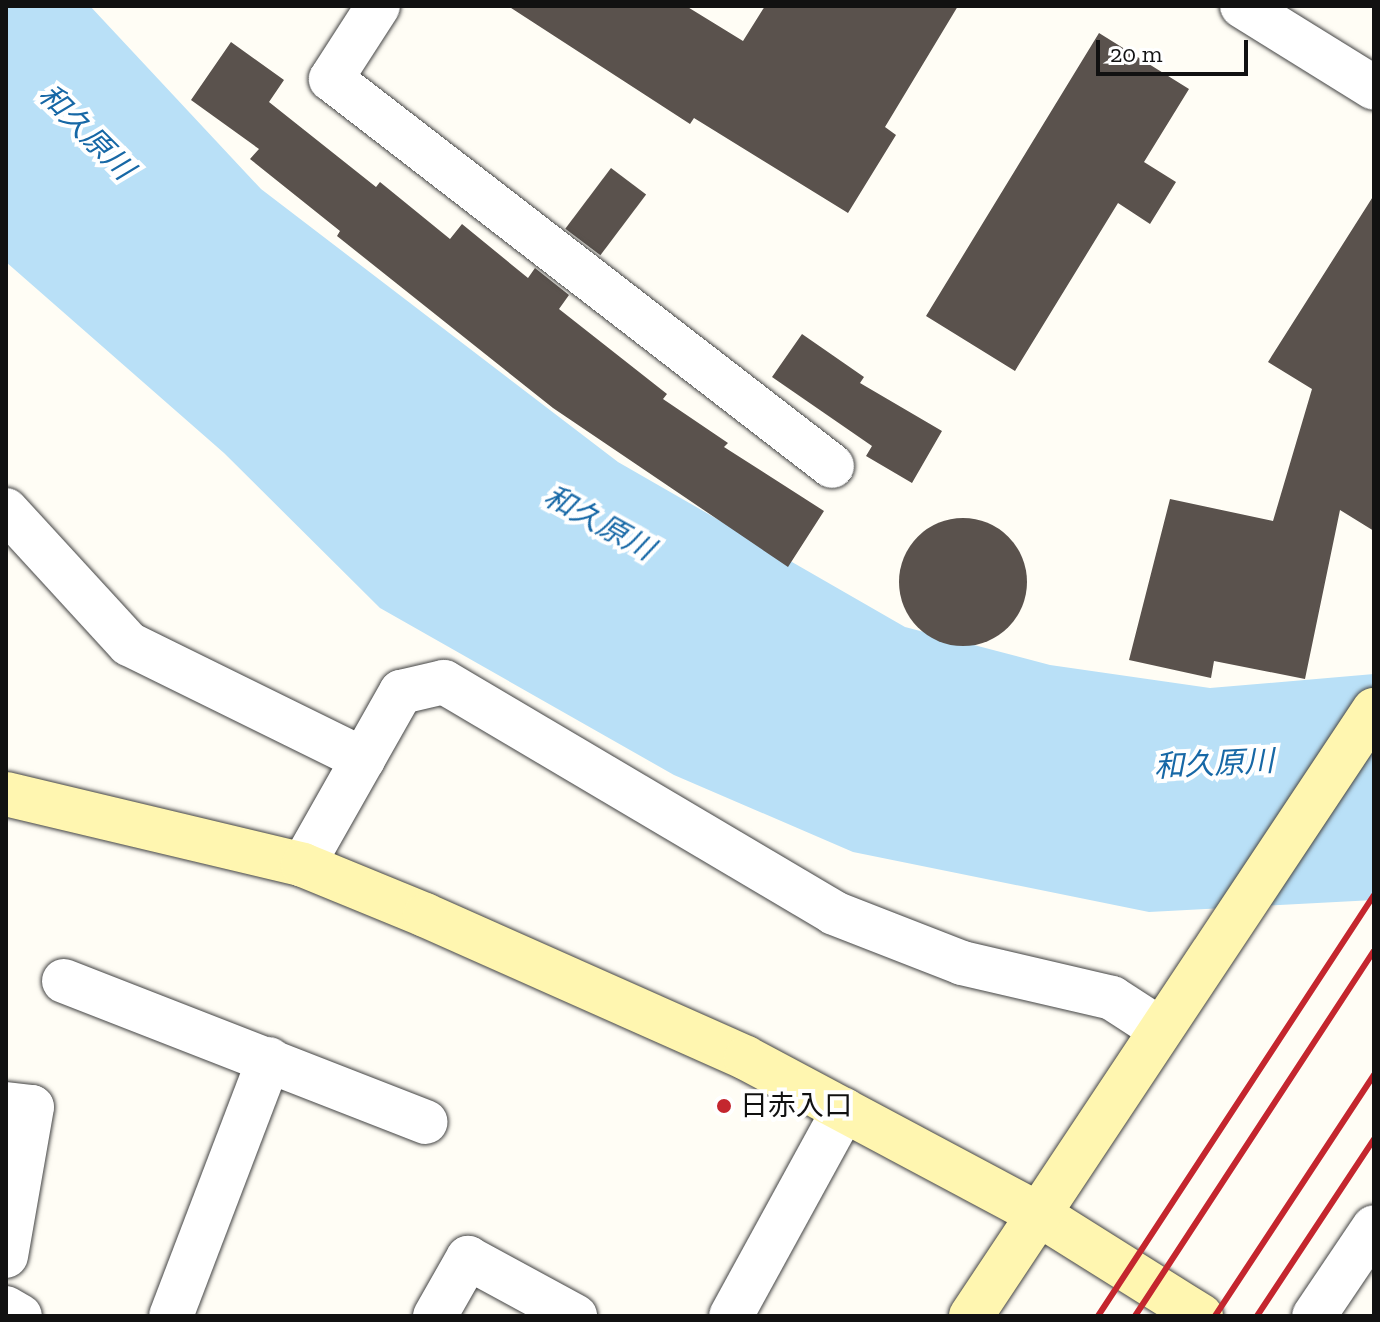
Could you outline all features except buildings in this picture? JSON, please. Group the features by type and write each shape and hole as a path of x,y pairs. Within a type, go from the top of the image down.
{"street":[{"path":"378,6 331,79 832,466"},
{"path":"1242,6 1374,88"},
{"path":"6,510 129,644 363,759"},
{"path":"303,865 401,692 444,682 834,913 962,963 1112,998 1160,1029"},
{"path":"971,1316 1374,710"},
{"path":"6,794 303,865 731,1051 1040,1215 1201,1316"},
{"path":"64,981 425,1122"},
{"path":"171,1316 269,1059"},
{"path":"6,1104 32,1107 6,1256"},
{"path":"731,1316 844,1110"},
{"path":"1314,1316 1374,1227"},
{"path":"435,1316 468,1258 575,1316"},
{"path":"6,1308 20,1316"}],"water":[{"name":"和久原川","path":"6,6 90,6 261,189 618,462 905,627 1050,665 1210,688 1374,674 1374,900 1149,912 853,852 674,775 380,608 224,453 6,262"}],"railway":[{"path":"1098,1316 1374,895"},
{"path":"1135,1316 1374,951"},
{"path":"1215,1316 1374,1075"},
{"path":"1257,1316 1374,1139"}],"place":[{"name":"日赤入口","path":"724,1106"}]}
